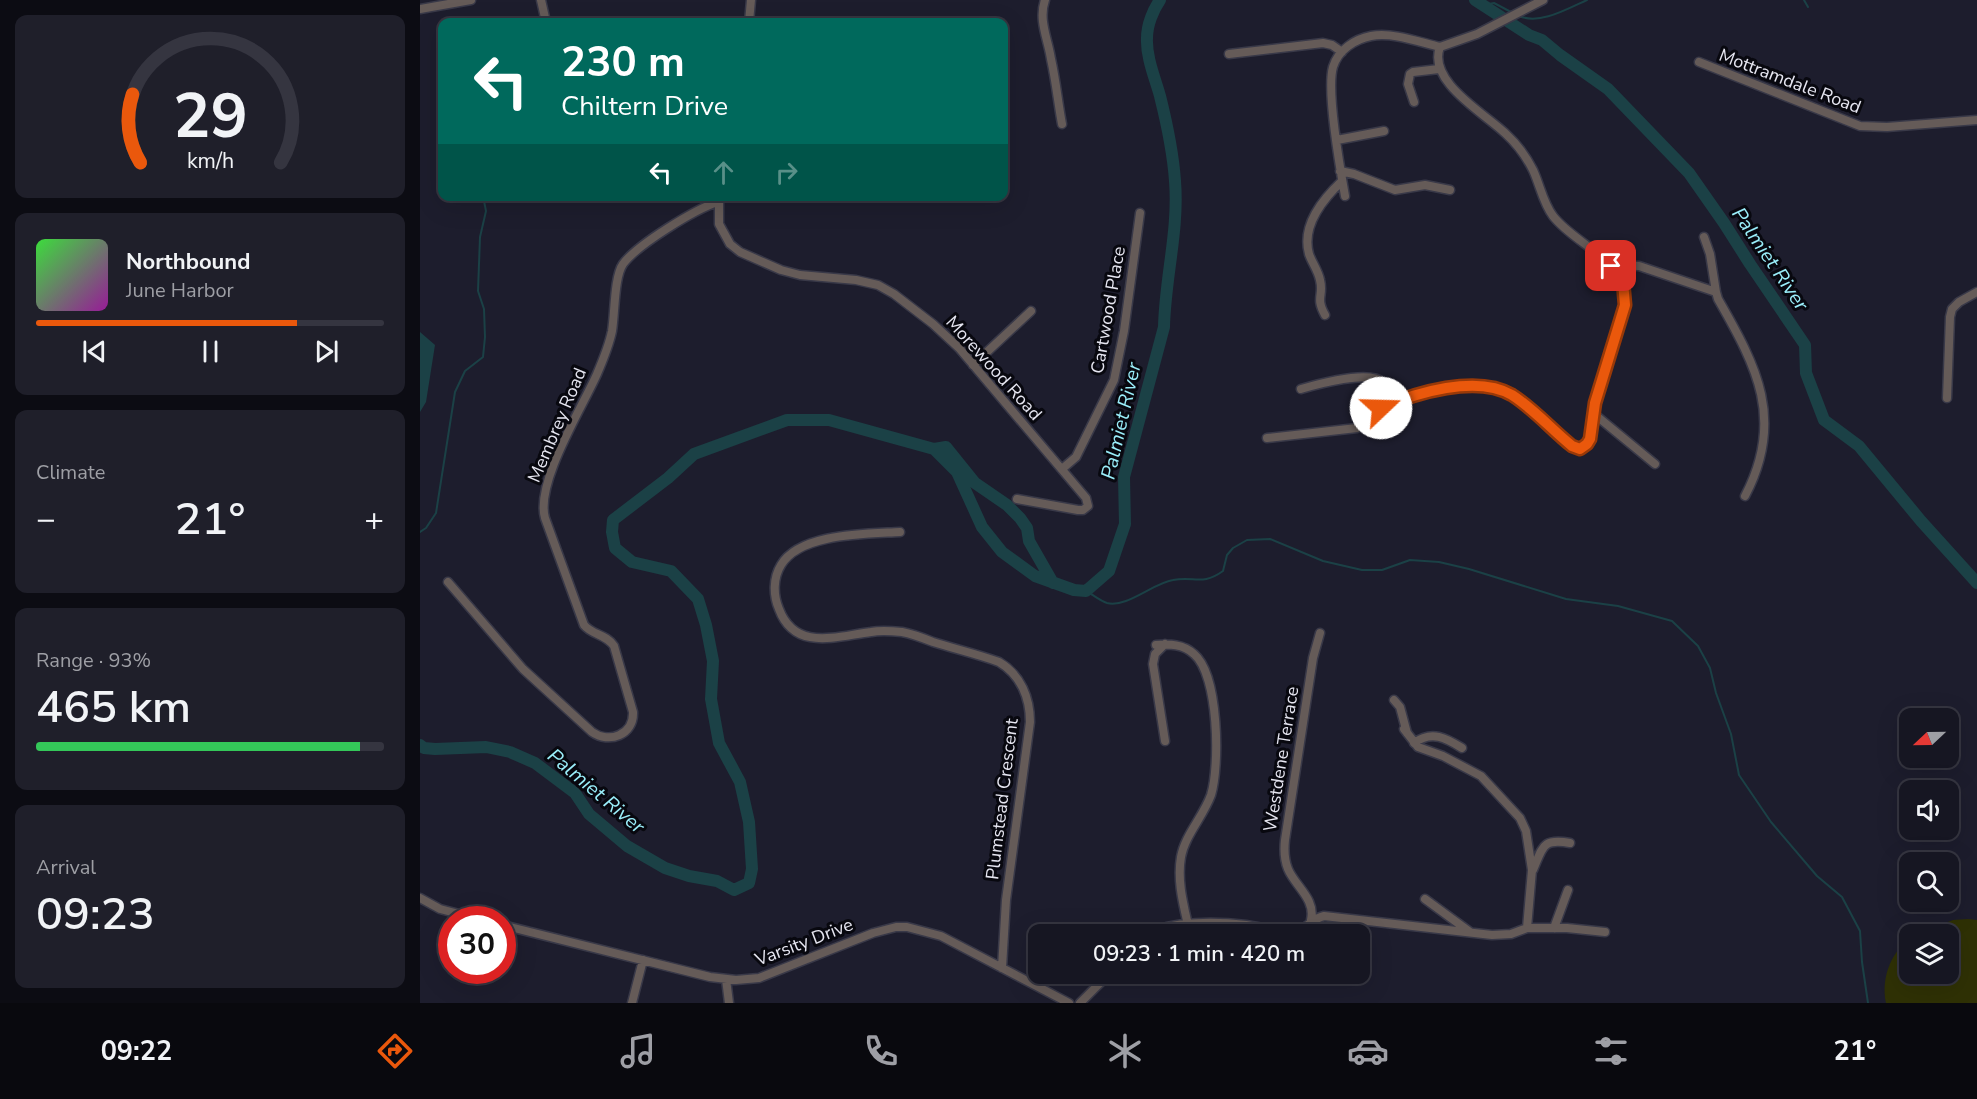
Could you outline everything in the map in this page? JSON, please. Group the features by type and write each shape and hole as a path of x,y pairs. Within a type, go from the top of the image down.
{"street":[{"path":"420,9 471,0"},
{"path":"541,0 545,18"},
{"path":"749,18 751,0"},
{"path":"1045,0 1042,14 1043,24 1062,124"},
{"path":"1345,196 1340,171 1332,81 1333,68 1342,52 1351,44 1374,36 1391,36 1440,47 1477,34 1543,0"},
{"path":"1229,54 1323,43 1332,45 1342,52"},
{"path":"1267,438 1357,428 1375,412 1395,402 1442,390 1479,386 1493,387 1517,399 1565,440 1580,449 1590,439 1593,413 1625,305 1623,282 1611,266 1554,217 1546,204 1533,170 1522,152 1502,130 1448,84 1439,69 1440,47"},
{"name":"Mottramdale Road","path":"1699,62 1860,126 1887,127 1977,120"},
{"path":"1414,102 1408,84 1410,74 1439,69"},
{"path":"1337,140 1384,131"},
{"path":"1340,171 1395,190 1425,185 1450,190"},
{"path":"1325,315 1318,300 1321,283 1310,255 1308,239 1311,225 1319,208 1342,181"},
{"name":"Membrey Road","path":"448,582 523,669 592,732 604,739 611,738 629,727 634,718 633,712 614,646 610,640 584,625 545,518 543,503 561,447 597,374 610,341 622,266 630,257 674,224 715,201"},
{"name":"Morewood Road","path":"719,201 719,224 730,244 740,252 781,270 800,275 856,280 887,289 933,324 959,348 1086,498 1088,506 1087,509 1078,510 1017,499"},
{"name":"Cartwood Place","path":"1062,470 1076,457 1114,380 1130,294 1140,213"},
{"path":"1704,237 1712,262 1718,299 1752,362 1764,415 1766,436 1764,449 1754,480 1745,496"},
{"path":"1611,266 1639,266 1716,292"},
{"path":"1947,398 1952,309 1977,292"},
{"path":"973,365 1031,311"},
{"path":"1301,389 1337,380 1372,378 1379,379 1385,384 1395,402"},
{"path":"1593,413 1655,464"},
{"name":"Plumstead Crescent","path":"900,532 826,539 800,547 787,557 779,568 775,585 776,603 781,614 793,629 810,637 834,639 874,631 906,633 999,662 1007,667 1022,685 1029,704 1030,722 1006,900 1002,968"},
{"name":"Westdene Terrace","path":"1311,920 1313,914 1310,902 1286,864 1285,840 1313,658 1320,633"},
{"path":"1165,644 1155,654 1153,664 1165,741"},
{"path":"1156,645 1176,645 1190,651 1204,666 1210,688 1217,748 1217,765 1211,794 1181,858 1181,893 1188,924"},
{"path":"1394,700 1400,707 1405,732 1414,743 1481,777 1516,812 1526,831 1532,870 1527,928"},
{"path":"1414,743 1425,737 1442,736 1462,748"},
{"path":"1532,870 1540,851 1547,843 1557,841 1570,843"},
{"path":"1554,928 1568,890"},
{"path":"420,898 438,908"},
{"path":"1425,898 1470,932"},
{"path":"1308,924 1311,920 1329,916 1502,935 1527,928 1605,932"},
{"path":"1199,924 1228,924"},
{"name":"Varsity Drive","path":"516,928 710,977 744,980 759,978 873,933 902,927 916,928 941,936 1069,1003"},
{"path":"632,1003 643,960"},
{"path":"726,979 729,1003"},
{"path":"1080,1003 1099,984"}],"shaded area":[{"path":"420,332 435,345 426,402 420,412"},
{"path":"1953,920 1977,920 1977,1003 1886,1003 1886,976 1899,949 1899,984 1959,984 1959,924 1943,924"}],"waterway":[{"name":"Palmiet River","path":"420,745 424,748 435,749 486,747 510,752 535,763 575,793 589,814 627,846 665,868 689,876 717,881 734,890 749,883 752,869 749,822 740,782 719,743 711,699 713,661 698,599 671,571 632,562 615,548 612,532 613,520 668,478 694,454 787,420 829,420 934,449 957,472 982,527 1002,552 1035,576 1074,590 1086,591 1109,571 1125,524 1124,477 1164,327 1174,236 1176,199 1173,159 1147,45 1149,23 1160,0"},
{"name":"Palmiet River","path":"1475,0 1529,35 1542,40 1608,89 1689,173 1805,345 1806,373 1824,420 1859,446 1921,521 1977,583"},
{"path":"1519,16 1536,19 1587,0"},
{"path":"1804,0 1808,7"},
{"path":"1484,5 1494,3 1511,12"},
{"path":"420,532 426,528 436,513 455,392 465,371 483,357 484,309 478,291 480,237 486,211 484,201"},
{"path":"934,449 946,447 975,483 1007,505 1020,518 1027,528 1029,541 1053,583"},
{"path":"1086,591 1104,602 1115,604 1131,599 1165,582 1209,578 1223,571 1227,555 1233,548 1247,540 1270,539 1323,561 1362,570 1382,570 1410,560 1439,562 1566,599 1618,606 1672,621 1698,646 1710,668 1716,693 1731,734 1739,775 1771,822 1817,876 1842,897 1860,931 1868,1003"}],"route":[{"path":"1381,408 1417,395 1442,390 1479,386 1493,387 1517,399 1572,446 1580,449 1585,446 1590,439 1595,403 1625,305 1623,282 1611,266"}]}
